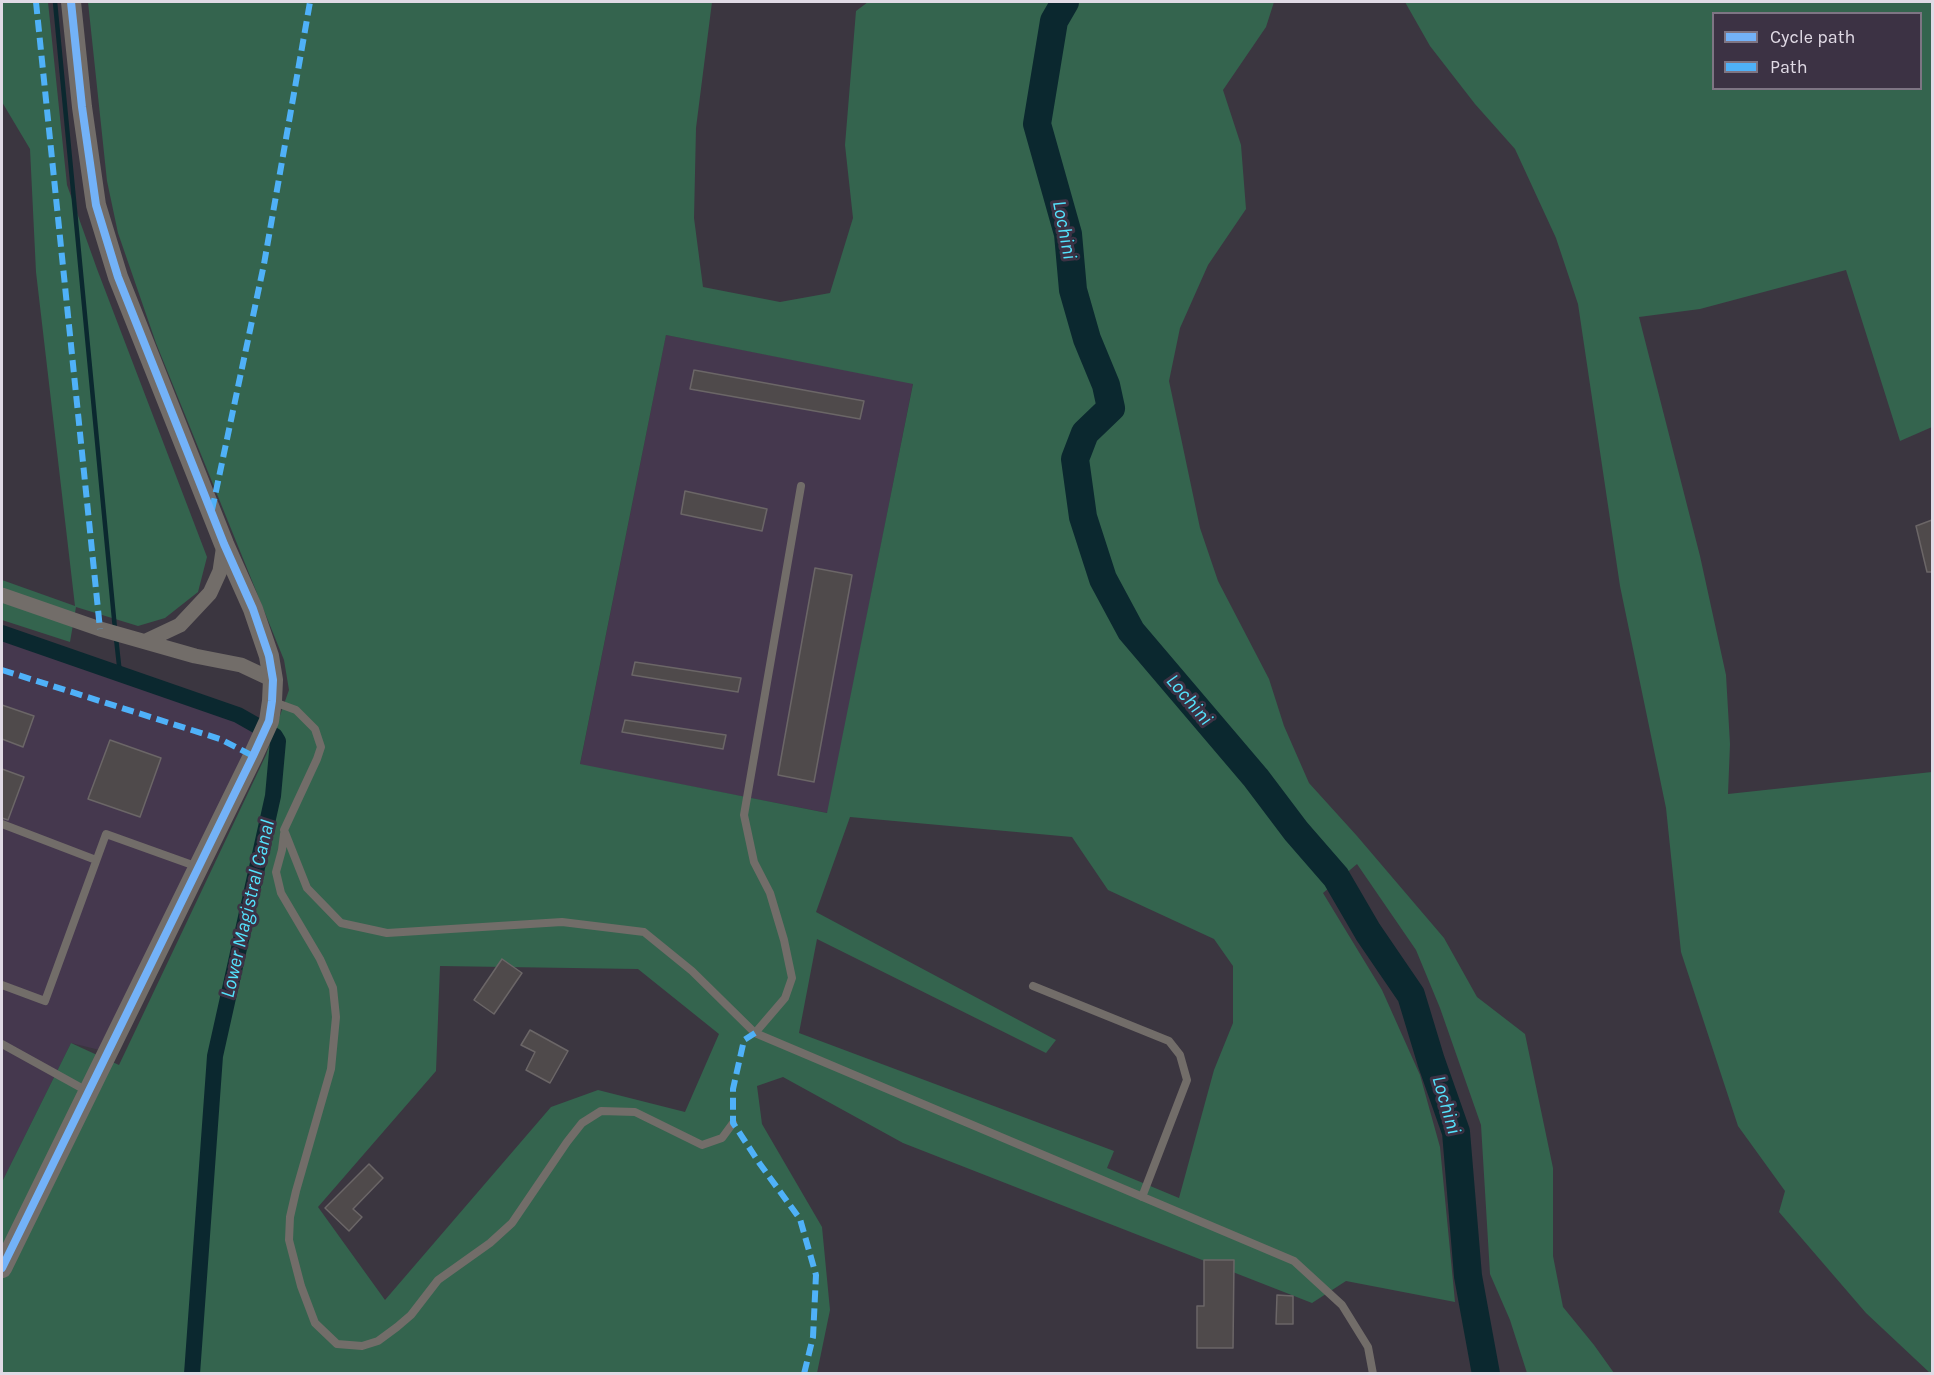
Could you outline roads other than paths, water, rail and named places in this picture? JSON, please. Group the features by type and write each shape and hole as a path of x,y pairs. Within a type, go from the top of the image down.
{"street":[{"path":"2,1268 256,749 269,721 272,701 273,680 269,656 253,609 224,544 118,277 96,205 82,107 71,2"},
{"path":"146,641 180,625 210,593 220,571 224,544"},
{"path":"2,595 100,629 195,656 241,665 273,680"}],"lane":[{"path":"755,1033 785,998 792,978 770,893 754,862 744,815 801,486"},
{"path":"272,701 296,710 315,729 321,747 284,830 276,872 281,893 320,959 333,988 336,1017 331,1069 296,1191 290,1217 290,1240 301,1286 315,1323 337,1344 362,1346 378,1341 411,1315 438,1280 490,1243 512,1223 582,1122 602,1111 635,1112 702,1145 722,1138 733,1123"},
{"path":"2,824 96,860"},
{"path":"284,830 307,888 341,923 387,933 562,922 644,932 692,971 755,1033 1294,1261 1342,1305 1368,1347 1373,1374"},
{"path":"2,985 45,1000 106,834 199,867"},
{"path":"1033,986 1169,1041 1180,1055 1186,1080 1142,1197"},
{"path":"2,1044 89,1091"}],"waterway":[{"path":"55,2 115,629"},
{"name":"Lochini","path":"1065,2 1054,21 1037,124 1068,234 1073,290 1087,339 1106,385 1111,408 1085,433 1075,459 1083,517 1103,579 1131,631 1256,778 1296,831 1336,877 1368,932 1411,995 1456,1132 1468,1276 1486,1374"},
{"name":"Lower Magistral Canal","path":"2,633 238,715 275,736 278,741 273,796 215,1056 192,1374"},
{"path":"116,638 120,674"}]}
